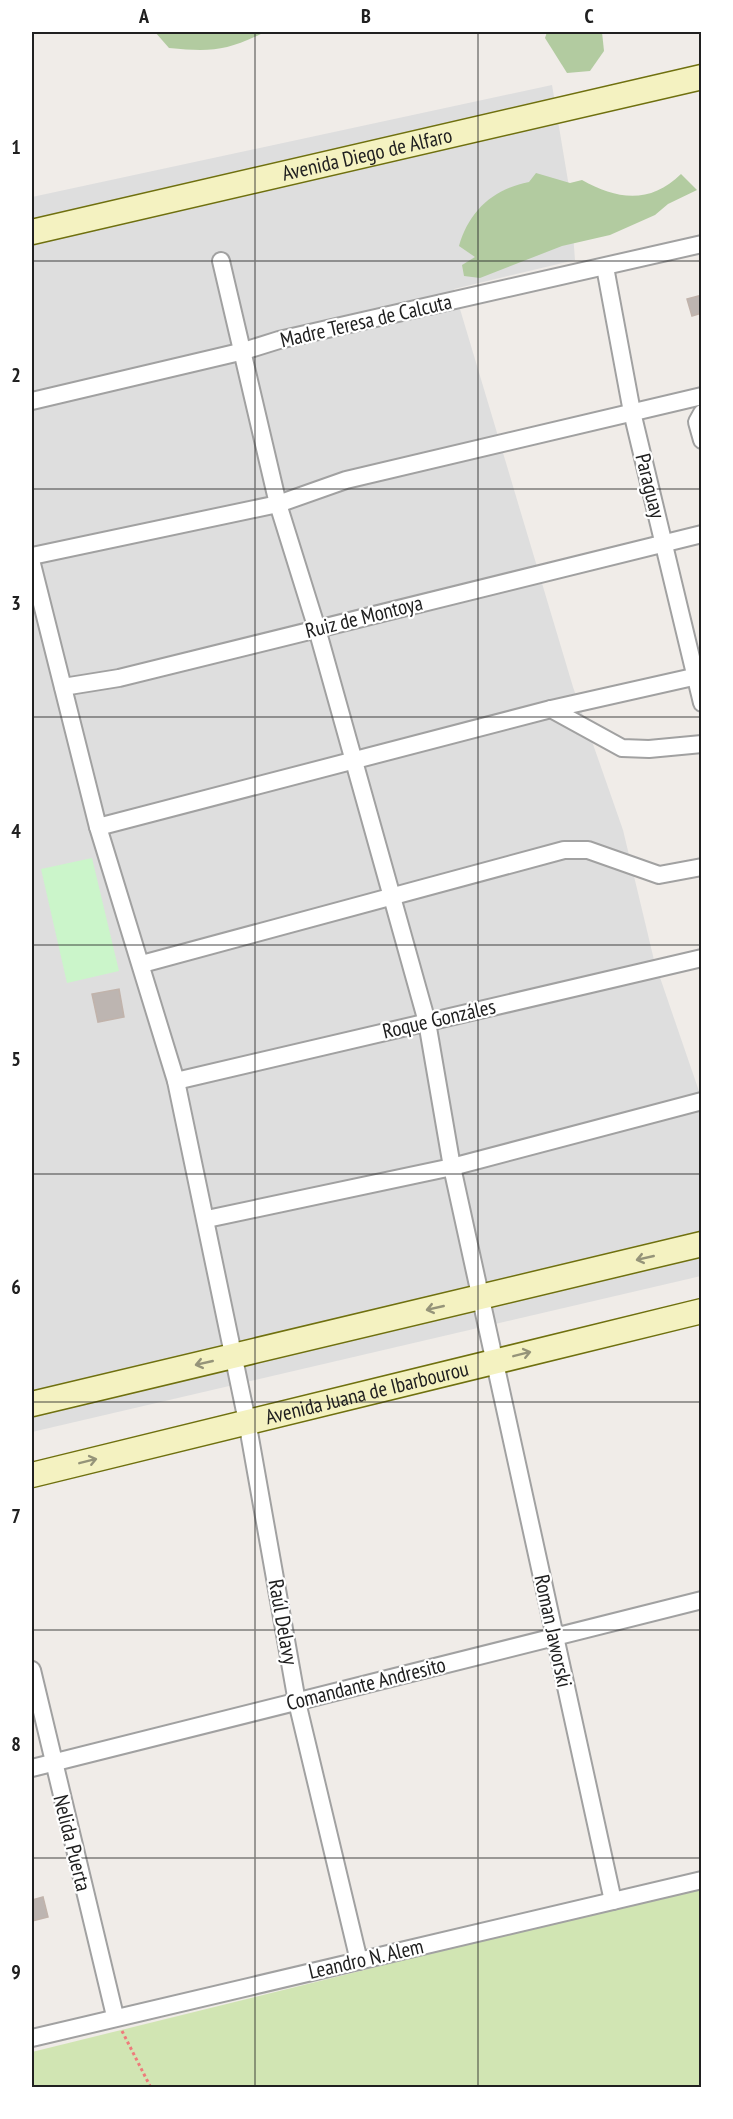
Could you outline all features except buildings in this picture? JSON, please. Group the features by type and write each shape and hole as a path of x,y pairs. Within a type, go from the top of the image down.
{"main road":[{"name":"Avenida Diego de Alfaro","path":"32,232 702,77"},
{"path":"32,1404 702,1244"},
{"name":"Avenida Juana de Ibarbourou","path":"32,1475 702,1311"}],"street":[{"name":"Madre Teresa de Calcuta","path":"32,401 244,351 279,340 702,244"},
{"name":"Roman Jaworski","path":"221,261 244,351 278,504 317,629 428,1022 452,1167 613,1901"},
{"name":"Paraguay","path":"605,267 632,412 698,675 702,703"},
{"path":"32,556 278,504 346,480 702,396"},
{"path":"702,413 697,422 702,440"},
{"name":"Ruiz de Montoya","path":"63,687 119,678 702,534"},
{"path":"32,564 98,827 551,709 698,675"},
{"path":"551,709 622,748 649,749 702,744"},
{"name":"Raúl Delavy","path":"98,827 176,1081 207,1219 247,1421 297,1702 359,1961"},
{"path":"141,964 564,850 588,850 659,875 702,867"},
{"name":"Roque Gonzáles","path":"176,1081 702,958"},
{"path":"207,1219 452,1167 702,1101"},
{"name":"Comandante Andresito","path":"32,1768 702,1600"},
{"name":"Nelida Puerta","path":"32,1670 52,1764 115,2016"},
{"name":"Leandro N. Alem","path":"32,2038 115,2016 702,1880"}],"path":[{"path":"115,2016 151,2088"}],"shaded area":[{"path":"552,85 570,193 575,260 454,289 573,687 623,830 654,960 701,1097 701,1276 32,1432 32,197"}],"green space":[{"path":"155,32 265,32 240,43 218,49 197,50 169,48"},
{"path":"547,32 602,32 604,51 590,71 567,73 545,38"},
{"path":"536,173 570,183 582,180 608,192 633,196 658,190 670,184 681,174 697,190 668,204 655,215 610,235 562,246 480,278 464,276 462,265 475,257 459,246 469,222 476,212 494,196 516,185 529,182"},
{"path":"92,858 119,971 67,983 41,869"},
{"path":"701,1887 701,2087 32,2087 32,2052"}]}
